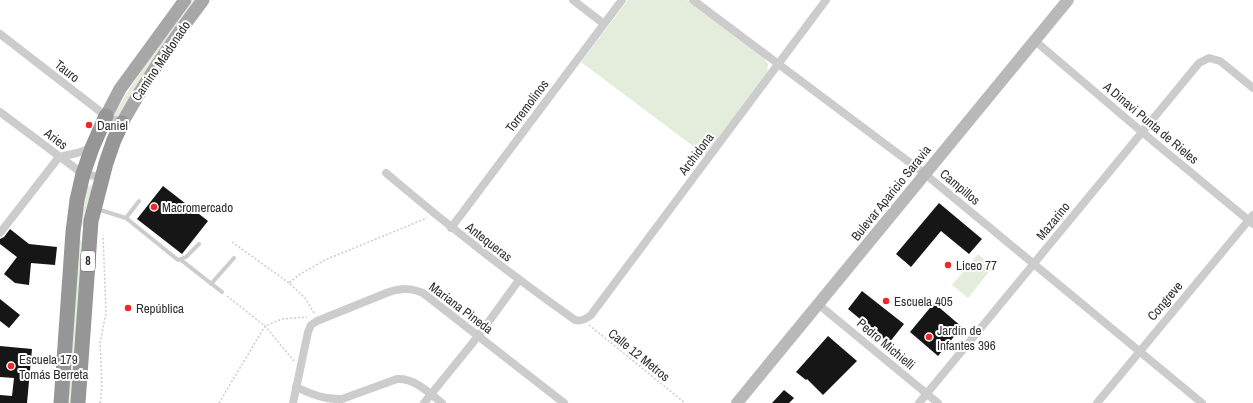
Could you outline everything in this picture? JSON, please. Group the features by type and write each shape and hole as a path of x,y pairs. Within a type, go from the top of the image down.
{"highway":[{"name":"8","path":"78,403 82,233 77,200 83,174 92,148 106,116"},
{"name":"8","path":"61,403 82,233 94,208 114,140 122,123"}],"main road":[{"name":"Camino Maldonado","path":"106,116 120,89 185,0"},
{"name":"Camino Maldonado","path":"122,123 156,65 203,0"}],"street":[{"path":"572,0 604,24"},
{"name":"Torremolinos","path":"451,228 622,0"},
{"name":"Campillos","path":"693,0 925,174 1202,403"},
{"name":"Archidona","path":"583,320 591,315 826,0"},
{"name":"Bulevar Aparicio Saravia","path":"737,403 1068,0"},
{"name":"Tauro","path":"0,34 106,116 122,123"},
{"name":"A Dinavi Punta de Rieles","path":"1034,40 1142,132 1252,220"},
{"name":"Mazarino","path":"919,403 1199,63 1209,58 1220,61 1253,88"},
{"name":"Aries","path":"0,112 83,174 102,177"},
{"path":"0,233 60,157 92,148"},
{"name":"Antequeras","path":"386,173 451,228 519,280 575,320 583,320"},
{"name":"Congreve","path":"1097,403 1139,351 1252,220"},
{"path":"424,403 519,280"},
{"name":"Mariana Pineda","path":"300,369 309,328 311,325 317,321 394,291 409,288 423,293 564,403"},
{"name":"Pedro Michielli","path":"818,304 938,403"},
{"path":"293,403 300,369"},
{"path":"296,387 320,397 342,400 397,379 403,379 412,381 442,403"}],"lane":[{"path":"126,218 139,201"},
{"path":"94,208 126,218 176,259 181,260 222,292"},
{"path":"181,260 200,244"},
{"path":"211,284 234,258"}],"path":[{"path":"289,283 325,260 425,220 433,213"},
{"path":"82,233 104,235 106,313 100,342 102,386 100,403"},
{"path":"232,242 289,283 305,298 317,321"},
{"path":"222,292 265,326 300,369"},
{"path":"219,403 265,326 282,319 309,317"},
{"name":"Calle 12 Metros","path":"583,320 684,403"}],"green space":[{"path":"193,0 197,0 146,71 119,116 116,117 114,114 141,71"},
{"path":"628,0 687,0 763,57 768,64 767,74 706,155 581,62"},
{"path":"91,185 86,226 80,225 87,187"},
{"path":"81,240 73,403 67,403 79,241"},
{"path":"978,254 993,267 968,298 952,285"}],"building":[{"path":"163,186 208,221 182,254 137,219"},
{"path":"939,203 982,239 969,254 941,231 911,267 896,254"},
{"path":"10,229 29,244 57,247 55,265 31,263 29,285 15,283 4,274 17,257 0,244 0,239 4,237"},
{"path":"862,291 904,324 889,343 848,309"},
{"path":"0,299 20,315 9,328 0,321"},
{"path":"934,303 962,327 938,356 910,332"},
{"path":"828,336 857,361 823,395 807,379 806,380 796,372"},
{"path":"0,346 32,349 27,403 0,403 0,395 12,396 14,378 0,377"},
{"path":"784,390 794,398 789,403 772,403"}],"place":[{"name":"Daniel","path":"89,125"},
{"name":"Macromercado","path":"154,207"},
{"name":"Liceo 77","path":"948,265"},
{"name":"Escuela 405","path":"886,301"},
{"name":"República","path":"128,308"},
{"name":"Jardín de Infantes 396","path":"929,337"},
{"name":"Escuela 179 Tomás Berreta","path":"11,366"}]}
